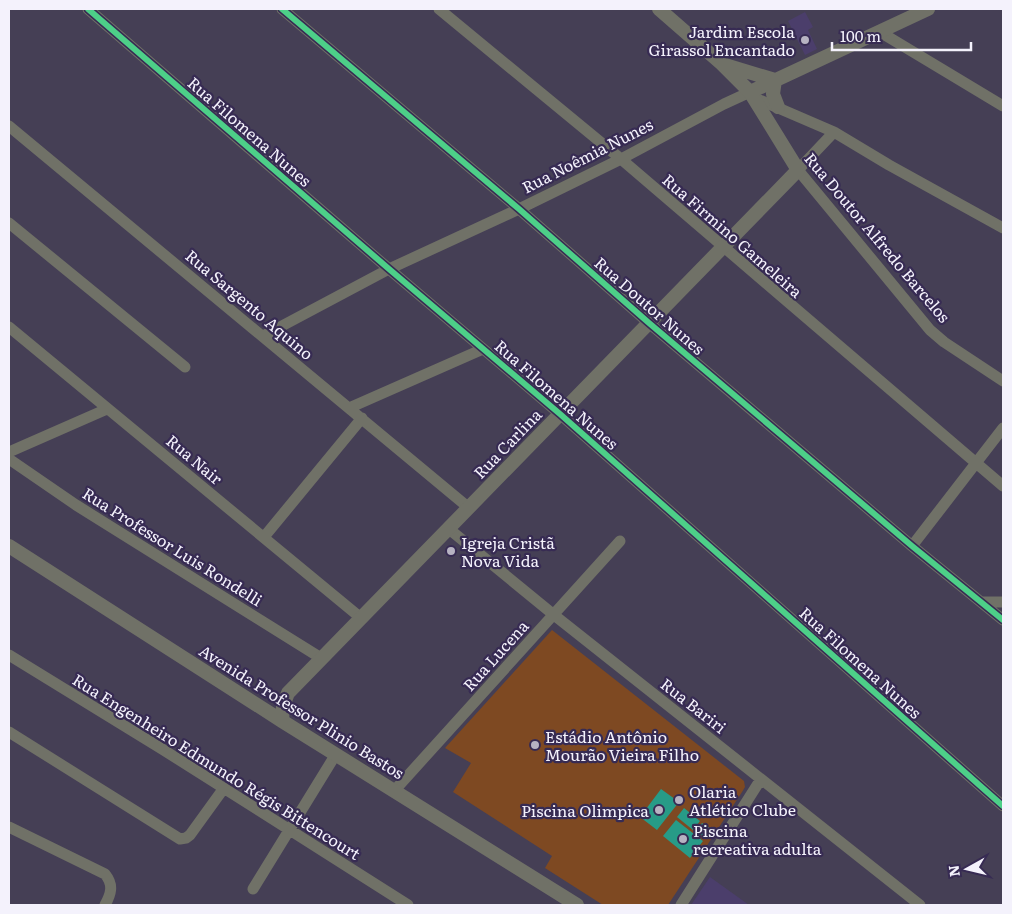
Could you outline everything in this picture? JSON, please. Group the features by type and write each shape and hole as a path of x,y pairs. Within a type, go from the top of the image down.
{"street":[{"name":"Rua Filomena Nunes","path":"88,9 560,414 1003,806"},
{"name":"Rua Doutor Nunes","path":"282,9 519,209 649,323 912,546 1003,620"},
{"name":"Rua Firmino Gameleira","path":"439,9 621,159 721,247 1003,486"},
{"name":"Rua Doutor Alfredo Barcelos","path":"659,9 722,64 752,95 798,170 930,330 944,342 1003,381"},
{"name":"Rua Noêmia Nunes","path":"263,336 389,269 621,159 724,104 752,95 775,80 928,9"},
{"path":"880,32 1003,106"},
{"path":"722,64 775,80 773,94 778,107"},
{"path":"752,95 834,132 889,165 1003,228"},
{"name":"Rua Sargento Aquino","path":"9,126 469,508"},
{"name":"Rua Carlina","path":"282,721 283,706 288,693 834,132"},
{"path":"9,223 185,367"},
{"name":"Rua Nair","path":"9,327 361,618"},
{"path":"349,408 483,349"},
{"path":"9,452 107,408"},
{"path":"264,538 362,418"},
{"path":"912,546 1003,428"},
{"name":"Rua Professor Luis Rondelli","path":"9,459 84,510 321,658"},
{"name":"Rua Bariri","path":"449,529 554,615 920,905"},
{"name":"Rua Lucena","path":"394,791 620,541"},
{"name":"Avenida Professor Plinio Bastos","path":"9,546 282,721 577,905"},
{"path":"982,602 1003,602"},
{"name":"Rua Engenheiro Edmundo Régis Bittencourt","path":"11,661 224,788 408,905"},
{"path":"9,732 180,839 190,835 224,788"},
{"path":"253,889 336,754"},
{"path":"681,905 762,779"},
{"path":"9,827 105,874 111,883 111,887 110,896 105,905"}],"shaded area":[{"name":"Jardim Escola Girassol Encantado","path":"805,12 813,27 808,30 817,49 805,55 788,21"},
{"path":"552,630 744,781 745,787 742,792 668,905 603,905 545,868 552,856 453,792 471,763 445,748"},
{"name":"Piscina Olimpica","path":"661,789 679,802 657,830 640,817"},
{"path":"684,808 700,821 693,830 677,817"},
{"name":"Piscina recreativa adulta","path":"676,820 703,841 690,858 663,836"},
{"path":"702,823 711,829 705,838 696,832"},
{"path":"710,877 749,905 691,905"}],"cycle path":[{"path":"88,9 560,414 1003,806"},
{"path":"282,9 519,209 649,323 912,546 1003,620"}],"place":[{"name":"Jardim Escola Girassol Encantado","path":"805,40"},
{"name":"Igreja Cristã Nova Vida","path":"451,551"},
{"name":"Estádio Antônio Mourão Vieira Filho","path":"535,745"},
{"name":"Olaria Atlético Clube","path":"679,800"},
{"name":"Piscina Olimpica","path":"659,810"},
{"name":"Piscina recreativa adulta","path":"683,839"}]}
